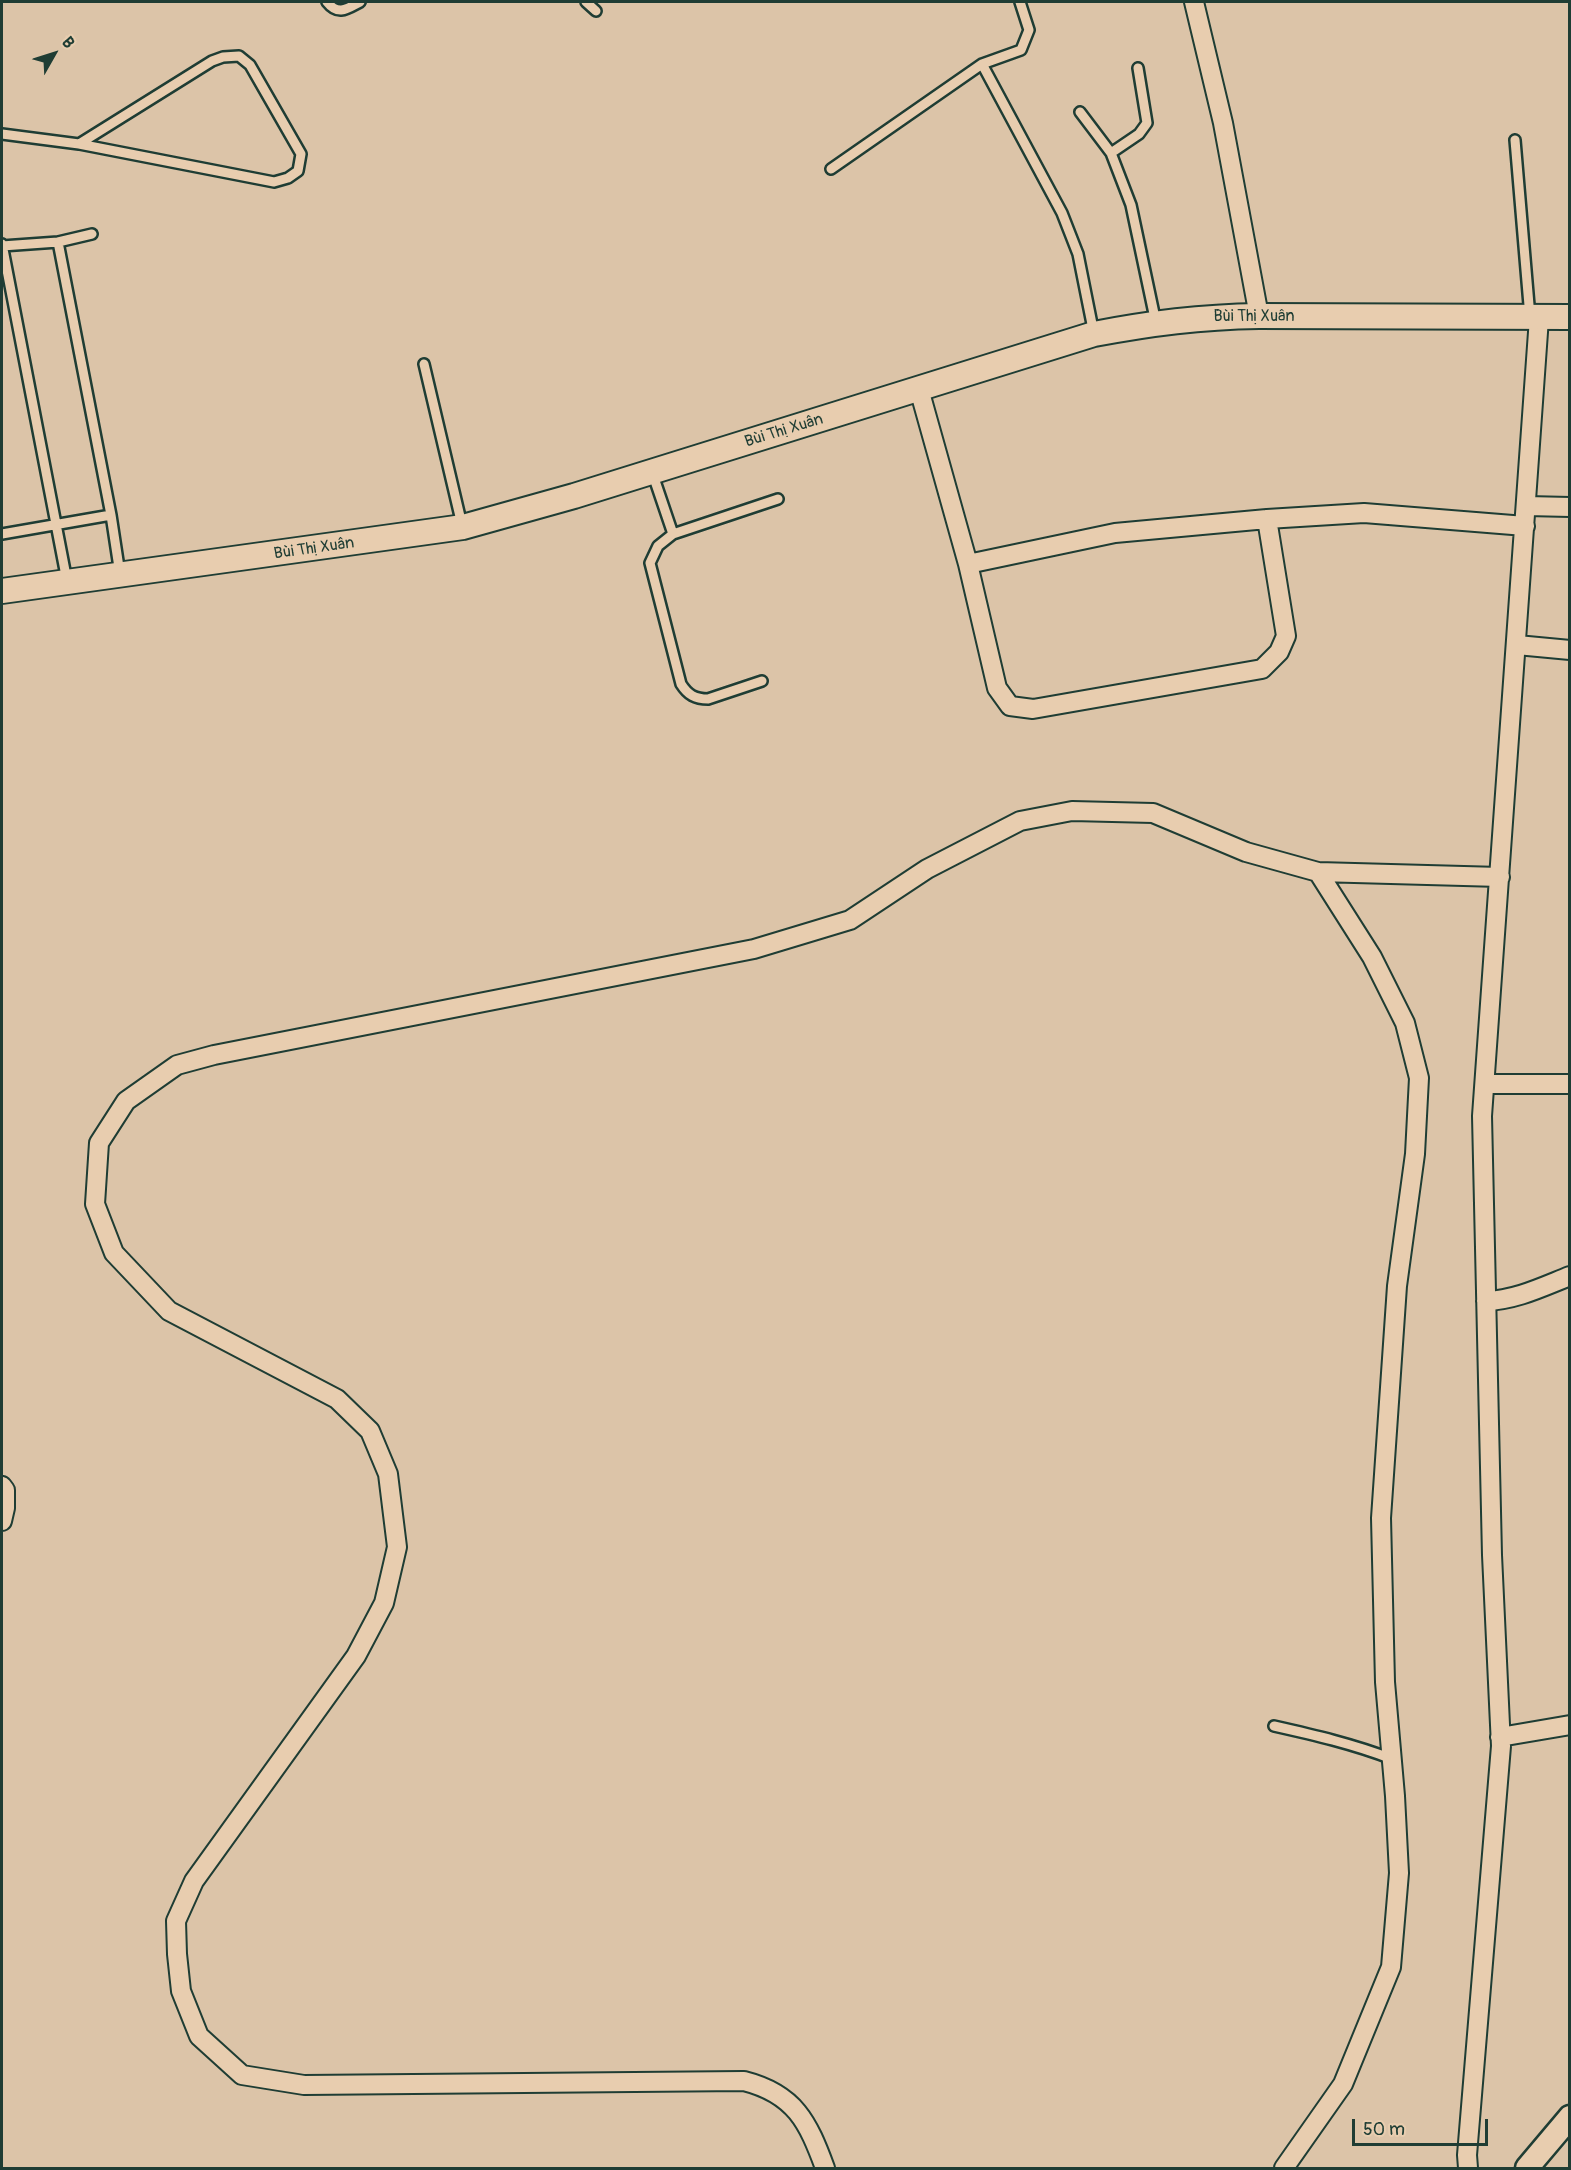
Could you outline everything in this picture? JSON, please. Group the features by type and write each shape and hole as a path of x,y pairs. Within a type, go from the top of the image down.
{"main road":[{"name":"Bùi Thị Xuân","path":"2,591 463,527 652,472 1094,334 1156,322 1209,317 1258,316 1569,317"}],"street":[{"path":"1194,2 1223,123 1258,316"},
{"path":"1468,2169 1467,2155 1500,1758 1492,1555 1482,1116 1526,526 1535,318"},
{"path":"919,389 968,564 997,688 1010,706 1033,709 1262,669 1279,652 1286,636 1267,519"},
{"path":"1527,506 1569,507"},
{"path":"968,564 1115,533 1267,519 1364,513 1526,526"},
{"path":"1517,645 1569,650"},
{"path":"825,2169 806,2123 793,2105 762,2085 744,2081 304,2085 242,2075 200,2036 181,1990 176,1921 194,1881 356,1656 384,1603 397,1547 388,1474 370,1431 336,1399 170,1311 114,1253 95,1204 99,1143 126,1101 177,1065 214,1055 754,949 850,920 927,869 1020,821 1072,811 1153,813 1246,852 1318,872 1500,877"},
{"path":"1284,2169 1343,2084 1391,1967 1399,1873 1385,1682 1381,1518 1397,1286 1415,1154 1419,1078 1405,1023 1372,957 1318,872"},
{"path":"1485,1084 1569,1084"},
{"path":"1486,1301 1519,1297 1569,1276"},
{"path":"2,1486 5,1490 2,1521"},
{"path":"1500,1737 1569,1725"},
{"path":"1527,2169 1569,2117"}],"lane":[{"path":"327,2 336,11 341,11 360,2"},
{"path":"586,2 596,11"},
{"path":"831,169 982,64 1021,50 1029,30 1020,2"},
{"path":"2,134 79,144 274,182 288,178 298,171 302,154 250,65 239,56 223,57 212,61 79,144"},
{"path":"982,64 1062,213 1078,254 1094,334"},
{"path":"1111,153 1139,134 1147,123 1138,68"},
{"path":"1080,112 1111,153 1131,205 1156,322"},
{"path":"1515,140 1535,318"},
{"path":"67,581 2,245 58,242 92,234"},
{"path":"58,242 111,515 120,574"},
{"path":"424,364 463,527"},
{"path":"652,472 673,534"},
{"path":"762,681 708,699 688,695 681,684 650,563 658,546 673,534 778,499"},
{"path":"2,534 111,515"},
{"path":"1274,1726 1330,1739 1392,1759"}]}
